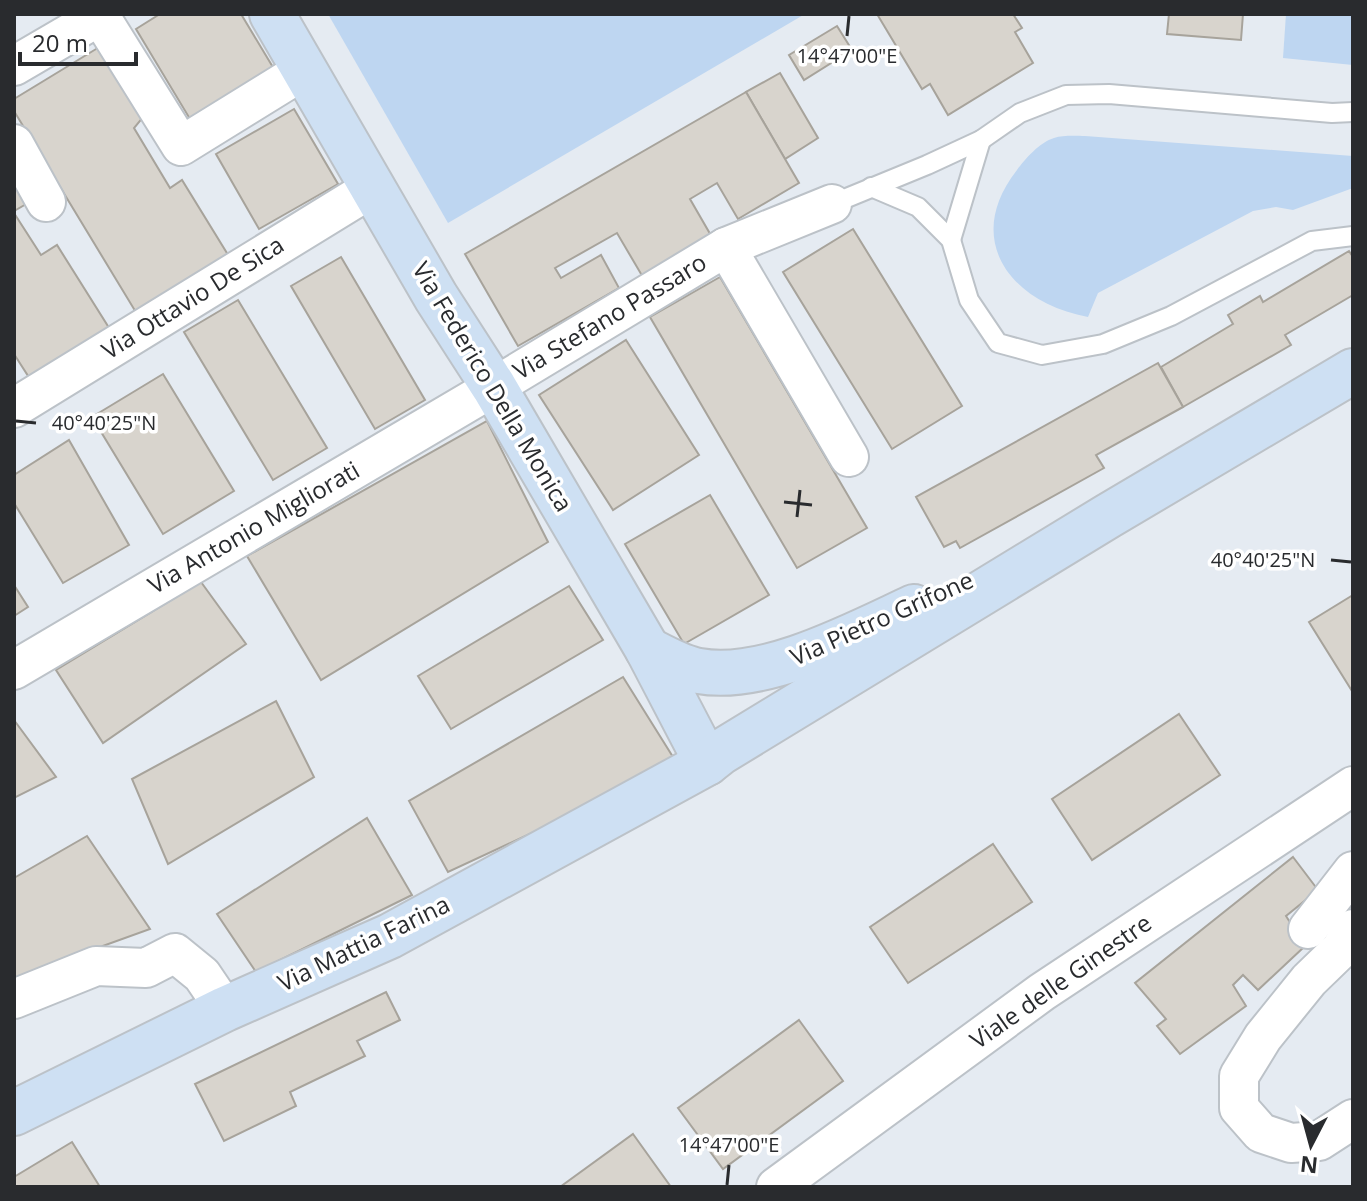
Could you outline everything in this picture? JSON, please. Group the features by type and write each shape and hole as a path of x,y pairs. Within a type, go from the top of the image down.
{"street":[{"name":"Via Federico Della Monica","path":"272,14 436,297 494,387 648,650 707,763"},
{"path":"14,66 102,15 181,146 304,70"},
{"path":"14,144 46,202"},
{"name":"Via Ottavio De Sica","path":"14,408 372,188"},
{"name":"Via Stefano Passaro","path":"494,387 726,247 832,204"},
{"name":"Via Stefano Passaro","path":"726,247 849,457"},
{"name":"Via Pietro Grifone","path":"707,763 1108,516 1353,371"},
{"name":"Via Antonio Migliorati","path":"14,670 494,387"},
{"name":"Via Pietro Grifone","path":"648,650 702,672 735,671 802,658 1108,516"},
{"name":"Via Mattia Farina","path":"14,1113 225,1009 390,936 707,763"},
{"name":"Viale delle Ginestre","path":"776,1187 1042,992 1353,786"},
{"path":"1308,929 1353,871"},
{"path":"1353,929 1340,950 1309,980 1263,1037 1239,1076 1239,1108 1261,1133 1291,1143 1319,1141 1353,1119"},
{"path":"14,999 96,966 146,968 175,953 202,975 225,1009"}],"lane":[{"path":"832,204 981,140 1020,113 1066,95 1109,94 1332,113 1353,112"},
{"path":"951,240 981,140"},
{"path":"871,187 918,207 951,240 969,300 998,343 1042,355 1103,344 1171,316 1312,241 1353,236"}],"shaded area":[{"path":"328,14 805,14 448,223"},
{"path":"1286,14 1353,14 1353,65 1283,58"},
{"path":"1085,136 1353,156 1353,188 1293,210 1276,207 1253,211 1098,293 1088,317 1061,310 1017,283 1003,264 995,244 994,221 1001,196 1033,151 1054,138"}],"building":[{"path":"160,14 241,14 274,69 190,119 136,29"},
{"path":"877,14 1013,14 1022,28 1015,32 1033,63 948,115 930,84 922,89"},
{"path":"1169,14 1243,14 1241,40 1167,34"},
{"path":"837,26 852,50 804,80 789,55"},
{"path":"101,46 144,116 134,128 170,188 182,180 230,258 137,314 14,111 14,99"},
{"path":"780,73 818,138 785,159 746,92"},
{"path":"746,92 799,183 738,219 717,183 690,199 713,239 644,279 617,233 555,268 561,278 601,255 619,288 518,346 465,254"},
{"path":"294,109 338,184 259,229 216,154"},
{"path":"14,181 28,203 14,211"},
{"path":"14,213 41,255 57,245 111,331 32,382 14,354"},
{"path":"853,229 962,406 892,449 783,272"},
{"path":"1349,251 1353,257 1353,295 1285,335 1291,345 1183,407 1161,367 1233,324 1228,315 1260,296 1263,302"},
{"path":"341,257 425,400 375,429 291,286"},
{"path":"720,277 867,528 797,568 650,317"},
{"path":"238,300 327,448 273,480 184,332"},
{"path":"626,340 699,455 613,510 539,395"},
{"path":"1158,363 1183,407 1096,455 1104,468 960,548 956,541 944,547 916,497"},
{"path":"163,374 234,491 163,534 92,417"},
{"path":"487,421 548,542 321,680 247,556"},
{"path":"69,440 129,545 63,583 14,503 14,475"},
{"path":"710,495 769,595 684,644 625,544"},
{"path":"201,582 246,644 103,743 56,670"},
{"path":"14,585 28,607 14,616"},
{"path":"569,586 603,640 451,729 418,676"},
{"path":"1353,595 1353,691 1352,691 1309,622"},
{"path":"623,677 678,765 448,872 409,801"},
{"path":"276,701 314,777 168,864 132,779"},
{"path":"1179,714 1220,775 1092,860 1052,799"},
{"path":"14,720 56,777 14,798"},
{"path":"367,818 412,895 256,972 217,914"},
{"path":"87,836 150,929 14,978 14,878"},
{"path":"993,844 1032,902 908,983 870,927"},
{"path":"1293,857 1318,890 1286,916 1305,946 1258,990 1243,975 1233,985 1246,1006 1180,1054 1157,1026 1166,1019 1135,983"},
{"path":"386,992 400,1020 357,1041 365,1056 290,1092 296,1106 224,1141 195,1084"},
{"path":"799,1020 843,1081 723,1169 678,1108"},
{"path":"633,1134 671,1187 560,1187"},
{"path":"72,1142 100,1187 14,1187 14,1177"}]}
